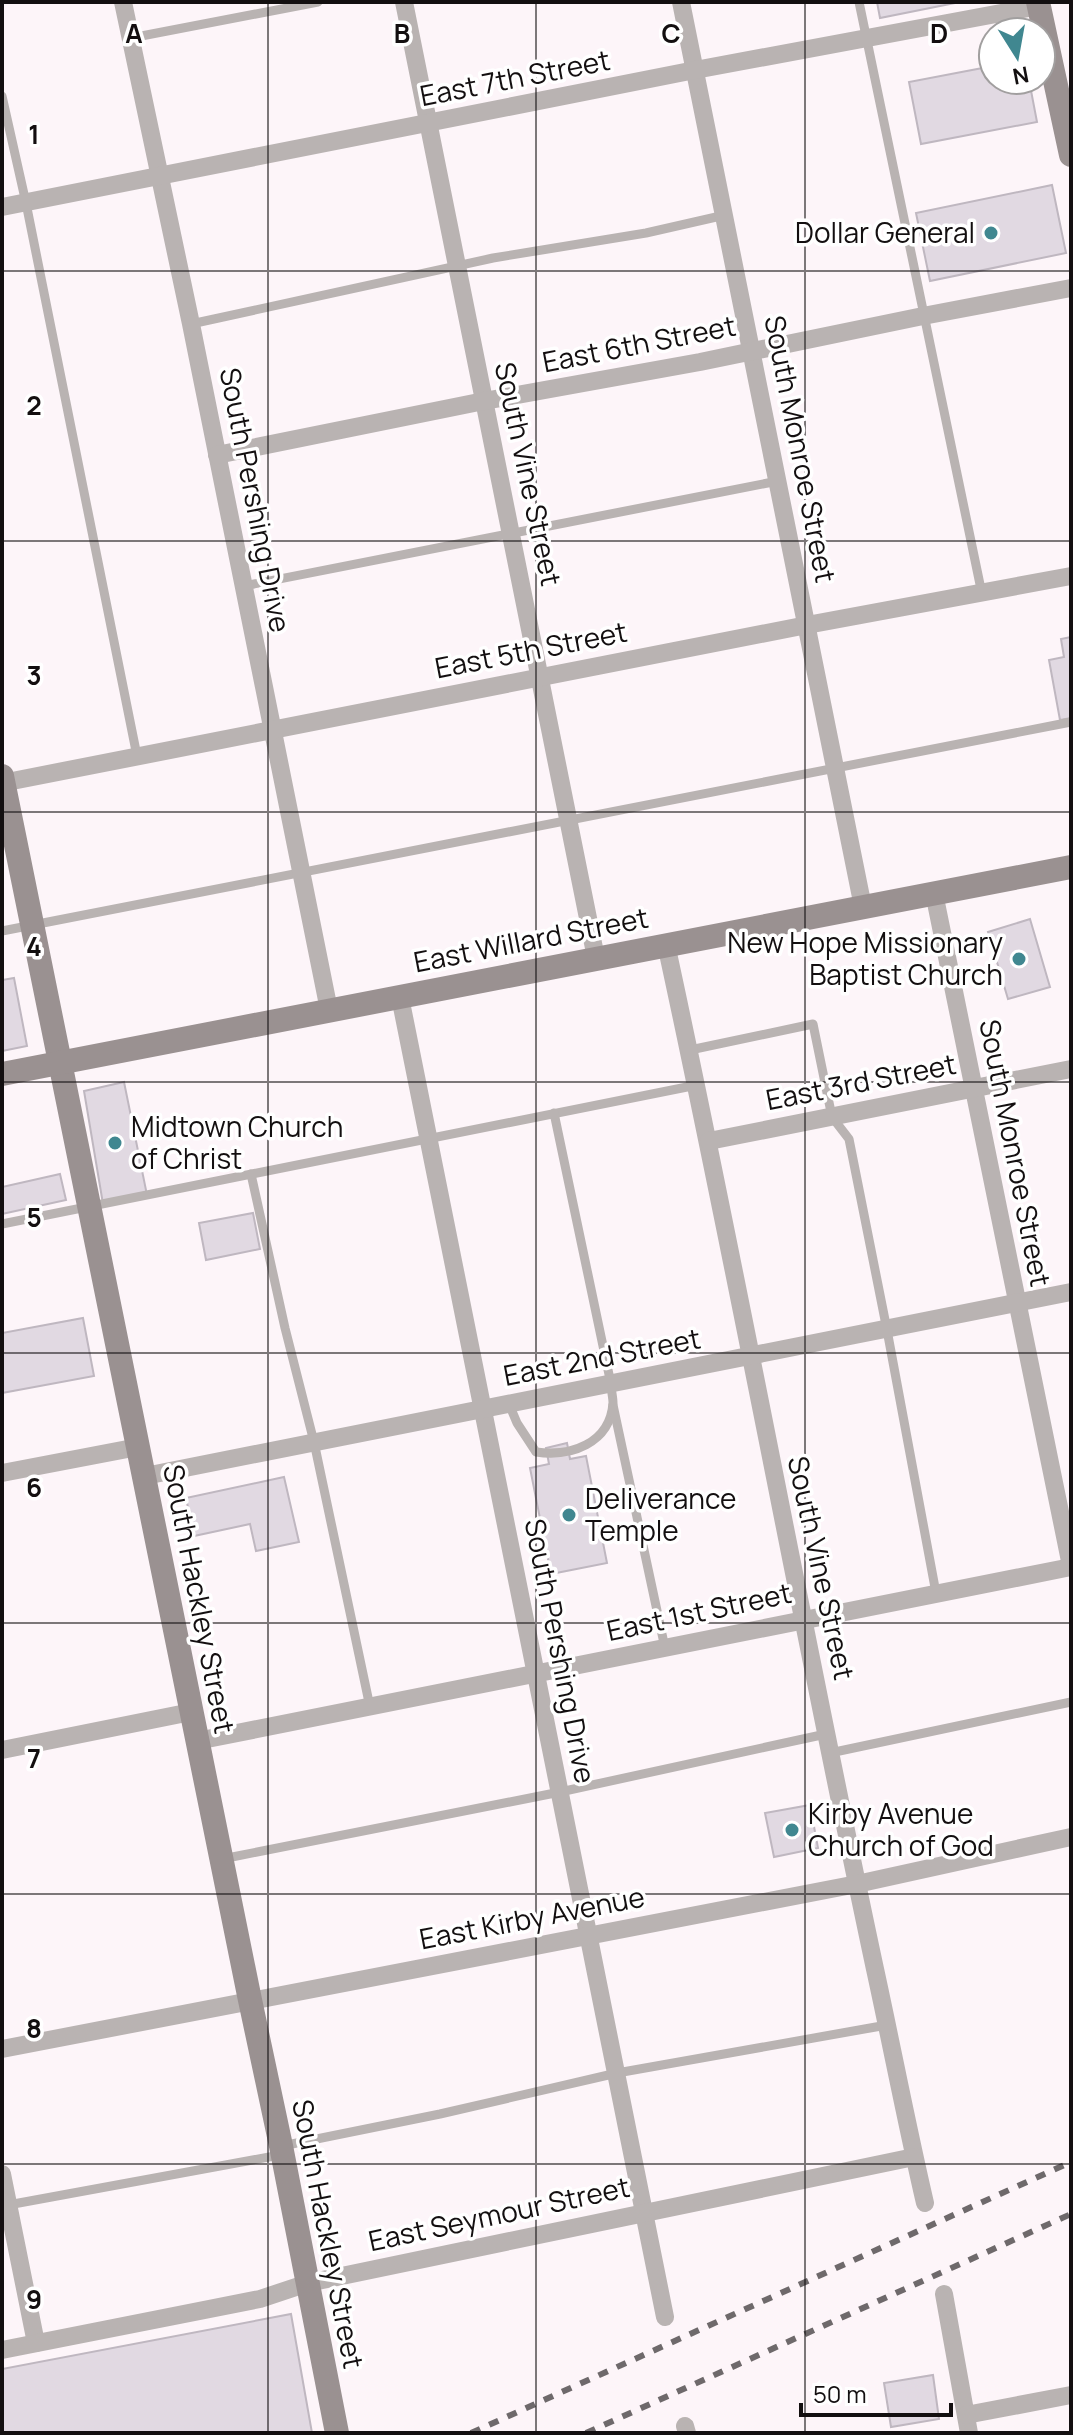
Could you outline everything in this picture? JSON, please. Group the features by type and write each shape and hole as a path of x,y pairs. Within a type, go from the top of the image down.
{"street":[{"name":"South Pershing Drive","path":"123,2 329,1010"},
{"name":"South Vine Street","path":"404,2 596,958"},
{"name":"South Monroe Street","path":"681,2 863,907"},
{"name":"East 7th Street","path":"2,207 1038,4"},
{"path":"1038,4 1071,155"},
{"name":"East 6th Street","path":"217,455 1071,288"},
{"name":"East 5th Street","path":"2,780 1071,576"},
{"name":"South Hackley Street","path":"2,780 337,2433"},
{"name":"East Willard Street","path":"2,1074 1071,867"},
{"name":"South Monroe Street","path":"934,893 1071,1566"},
{"name":"South Vine Street","path":"666,944 709,1141 826,1734 925,2203"},
{"name":"South Pershing Drive","path":"400,997 665,2317"},
{"name":"East 3rd Street","path":"709,1141 1071,1069"},
{"name":"East 2nd Street","path":"145,1476 1071,1292"},
{"path":"3,1470 138,1447"},
{"name":"East 1st Street","path":"197,1741 1071,1566"},
{"path":"2,1750 191,1712"},
{"name":"East Kirby Avenue","path":"2,2049 857,1884 1071,1837"},
{"name":"East Seymour Street","path":"2,2350 260,2299 308,2283 914,2157"},
{"path":"2,2174 36,2343"},
{"path":"944,2294 968,2424 1071,2395"}],"lane":[{"path":"131,38 318,2"},
{"path":"859,2 982,594"},
{"path":"2,96 137,756"},
{"path":"191,324 456,266 646,233 725,215"},
{"path":"244,586 778,481"},
{"path":"2,931 1071,722"},
{"path":"690,1050 813,1024 832,1117 849,1139 936,1593"},
{"path":"2,1224 697,1085"},
{"path":"554,1113 665,1648"},
{"path":"251,1174 314,1442 370,1707"},
{"path":"509,1404 536,1452 553,1455 588,1445 599,1437 613,1405"},
{"path":"830,1753 1071,1702"},
{"path":"221,1859 560,1792 826,1734"},
{"path":"8,2205 282,2150 617,2073 887,2025"}],"building":[{"path":"877,2 960,2 880,18"},
{"path":"977,69 977,96 1032,96 1037,122 921,144 909,82"},
{"name":"Dollar General","path":"1052,185 1066,253 930,281 916,213"},
{"path":"1071,637 1071,718 1060,720 1049,660 1064,657 1061,639"},
{"name":"New Hope Missionary Baptist Church","path":"1030,919 1050,987 1008,999 988,932"},
{"path":"14,978 27,1046 2,1051 2,980"},
{"name":"Midtown Church of Christ","path":"124,1082 147,1195 103,1204 84,1091"},
{"path":"60,1174 66,1200 2,1214 2,1187"},
{"path":"253,1213 260,1249 206,1260 199,1223"},
{"path":"83,1318 94,1376 2,1393 2,1333"},
{"name":"Deliverance Temple","path":"567,1443 570,1459 586,1456 607,1563 551,1574 530,1468 549,1464 546,1448"},
{"path":"284,1477 299,1542 256,1551 250,1524 194,1536 186,1498"},
{"name":"Kirby Avenue Church of God","path":"810,1805 818,1848 774,1857 765,1813"},
{"path":"291,2314 312,2433 2,2433 2,2369"},
{"path":"933,2375 939,2419 891,2427 884,2383"}],"railway":[{"path":"471,2433 1071,2162"},
{"path":"586,2433 1071,2214"}],"place":[{"name":"Dollar General","path":"991,233"},
{"name":"New Hope Missionary Baptist Church","path":"1019,959"},
{"name":"Midtown Church of Christ","path":"115,1143"},
{"name":"Deliverance Temple","path":"569,1515"},
{"name":"Kirby Avenue Church of God","path":"792,1830"}]}
